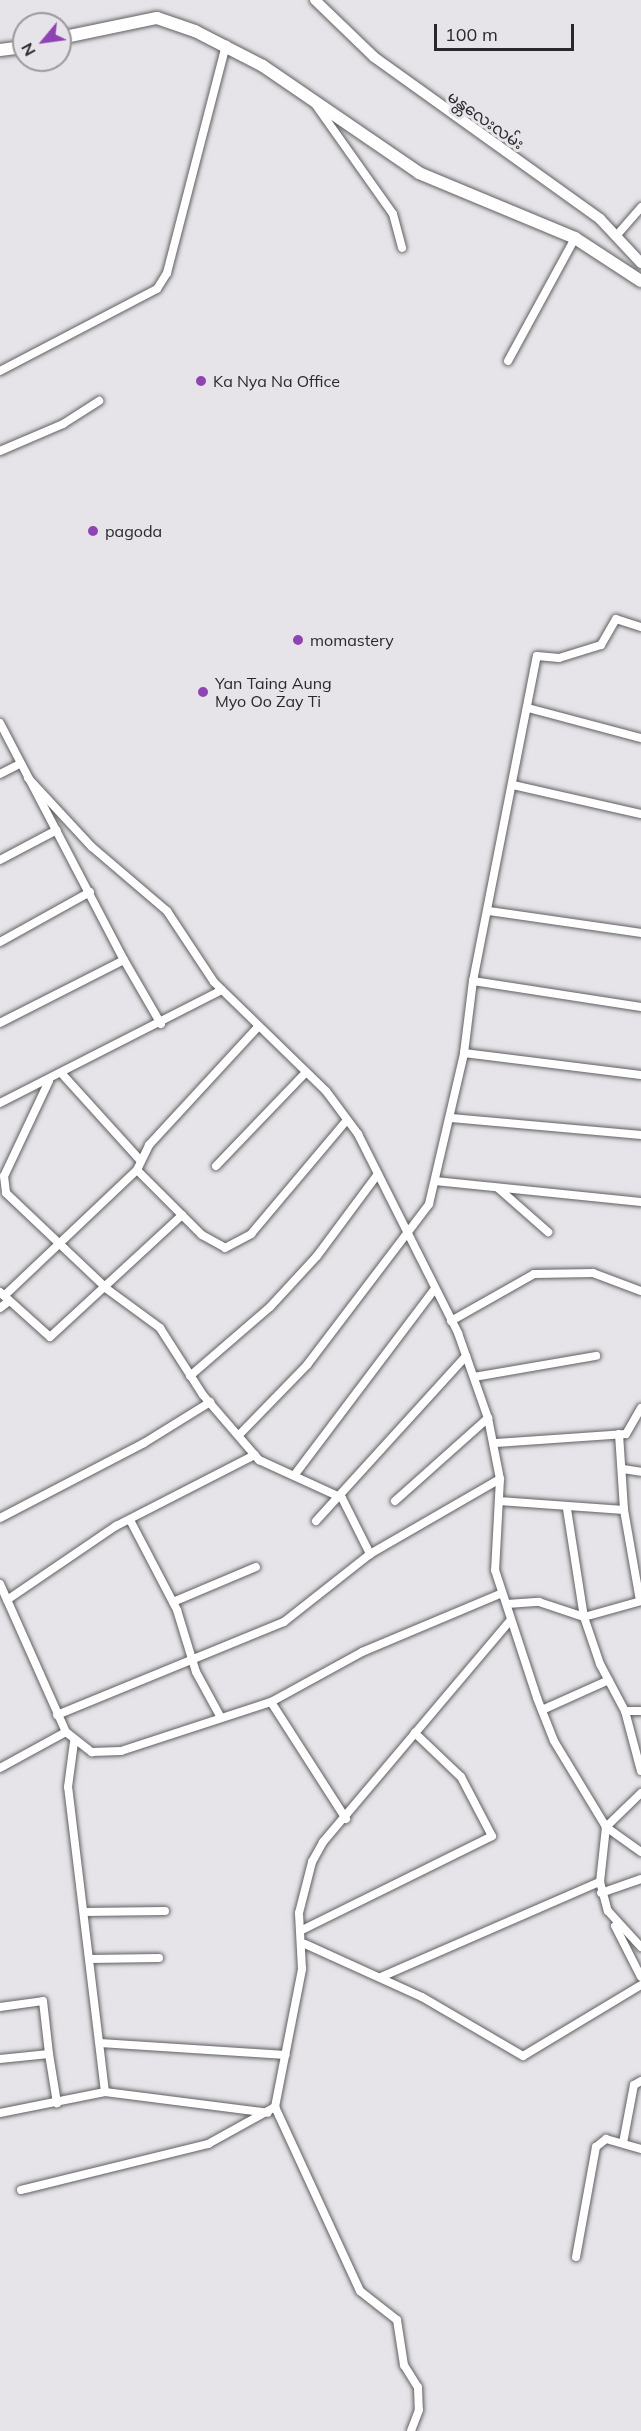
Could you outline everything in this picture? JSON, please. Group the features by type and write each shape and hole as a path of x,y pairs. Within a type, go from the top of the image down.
{"main road":[{"name":"မန္တလေးလမ်း","path":"315,0 381,63 617,235 641,263"},
{"path":"72,36 157,18 226,45 311,97 419,173 575,238 641,281"}],"street":[{"path":"0,371 157,289 167,273 226,45"},
{"path":"311,97 317,114 393,214 402,248"},
{"path":"617,235 641,207"},
{"path":"508,361 575,238"},
{"path":"0,451 63,424 99,401"},
{"path":"239,1435 307,1365 409,1234 429,1204 465,1053 473,981 489,911 537,656 559,658 601,645 616,619 641,627"},
{"path":"528,708 641,738"},
{"path":"0,723 124,960 161,1024"},
{"path":"0,774 20,764"},
{"path":"28,778 92,847 167,911 222,990 306,1072 348,1120 409,1234 434,1290 451,1321 488,1418 496,1443 500,1479 495,1570 500,1594 507,1604 510,1621 542,1710 606,1827 641,1852"},
{"path":"513,785 641,814"},
{"path":"0,860 57,830"},
{"path":"0,942 90,892"},
{"path":"489,911 641,933"},
{"path":"0,1023 124,960"},
{"path":"473,981 641,1006"},
{"path":"0,1102 63,1075 222,990"},
{"path":"0,1308 4,1296 61,1245 137,1170 140,1160 258,1027"},
{"path":"465,1053 641,1075"},
{"path":"216,1166 306,1072"},
{"path":"63,1075 140,1160"},
{"path":"49,1081 2,1186 107,1289 160,1328 190,1376 255,1455 296,1473 342,1498 370,1554"},
{"path":"451,1118 641,1135"},
{"path":"137,1170 202,1235 225,1248 240,1241 348,1120"},
{"path":"190,1376 278,1298 378,1174"},
{"path":"435,1181 641,1202"},
{"path":"497,1187 548,1232"},
{"path":"4,1296 50,1337 107,1289 182,1215"},
{"path":"451,1321 534,1274 593,1273 641,1291"},
{"path":"296,1473 434,1290"},
{"path":"316,1521 342,1498 466,1356"},
{"path":"474,1377 596,1356"},
{"path":"0,1518 144,1443 210,1402"},
{"path":"496,1443 620,1434 633,1429 641,1408"},
{"path":"395,1501 488,1418"},
{"path":"507,1604 539,1602 584,1617 641,1601 624,1510 620,1434"},
{"path":"7,1600 130,1520 255,1455"},
{"path":"623,1469 641,1472"},
{"path":"57,1715 284,1622 370,1554 500,1479"},
{"path":"499,1501 567,1509 624,1510"},
{"path":"567,1509 584,1617 609,1680 625,1712 641,1771"},
{"path":"130,1520 173,1602 192,1661 220,1716"},
{"path":"173,1602 256,1567"},
{"path":"0,1584 66,1732 74,1742 92,1752 121,1751 220,1716 271,1702 362,1652 500,1594"},
{"path":"21,2190 208,2144 268,2114 275,2107 305,1944 298,1913 312,1862 510,1621"},
{"path":"542,1710 609,1680"},
{"path":"271,1702 346,1819"},
{"path":"625,1712 641,1711"},
{"path":"0,1768 66,1732"},
{"path":"302,1930 492,1836 461,1777 416,1733"},
{"path":"74,1742 68,1787 105,2091"},
{"path":"641,1793 606,1827 600,1882 601,1893 608,1911 641,1977"},
{"path":"601,1893 641,1880"},
{"path":"381,1977 600,1882"},
{"path":"84,1912 165,1911"},
{"path":"608,1911 641,1947"},
{"path":"305,1944 381,1977 523,2056 641,1985"},
{"path":"90,1959 159,1958"},
{"path":"0,2007 44,2001 57,2103"},
{"path":"100,2043 286,2055"},
{"path":"0,2059 49,2054"},
{"path":"623,2143 634,2085 641,2081"},
{"path":"0,2113 57,2103 105,2091 268,2114"},
{"path":"275,2107 360,2291 397,2320 404,2365 418,2387 419,2410 411,2431"},
{"path":"576,2257 593,2152 606,2139 641,2149"}],"place":[{"name":"Ka Nya Na Office","path":"201,381"},
{"name":"pagoda","path":"93,531"},
{"name":"momastery","path":"298,640"},
{"name":"Yan Taing Aung Myo Oo Zay Ti","path":"203,692"}]}
